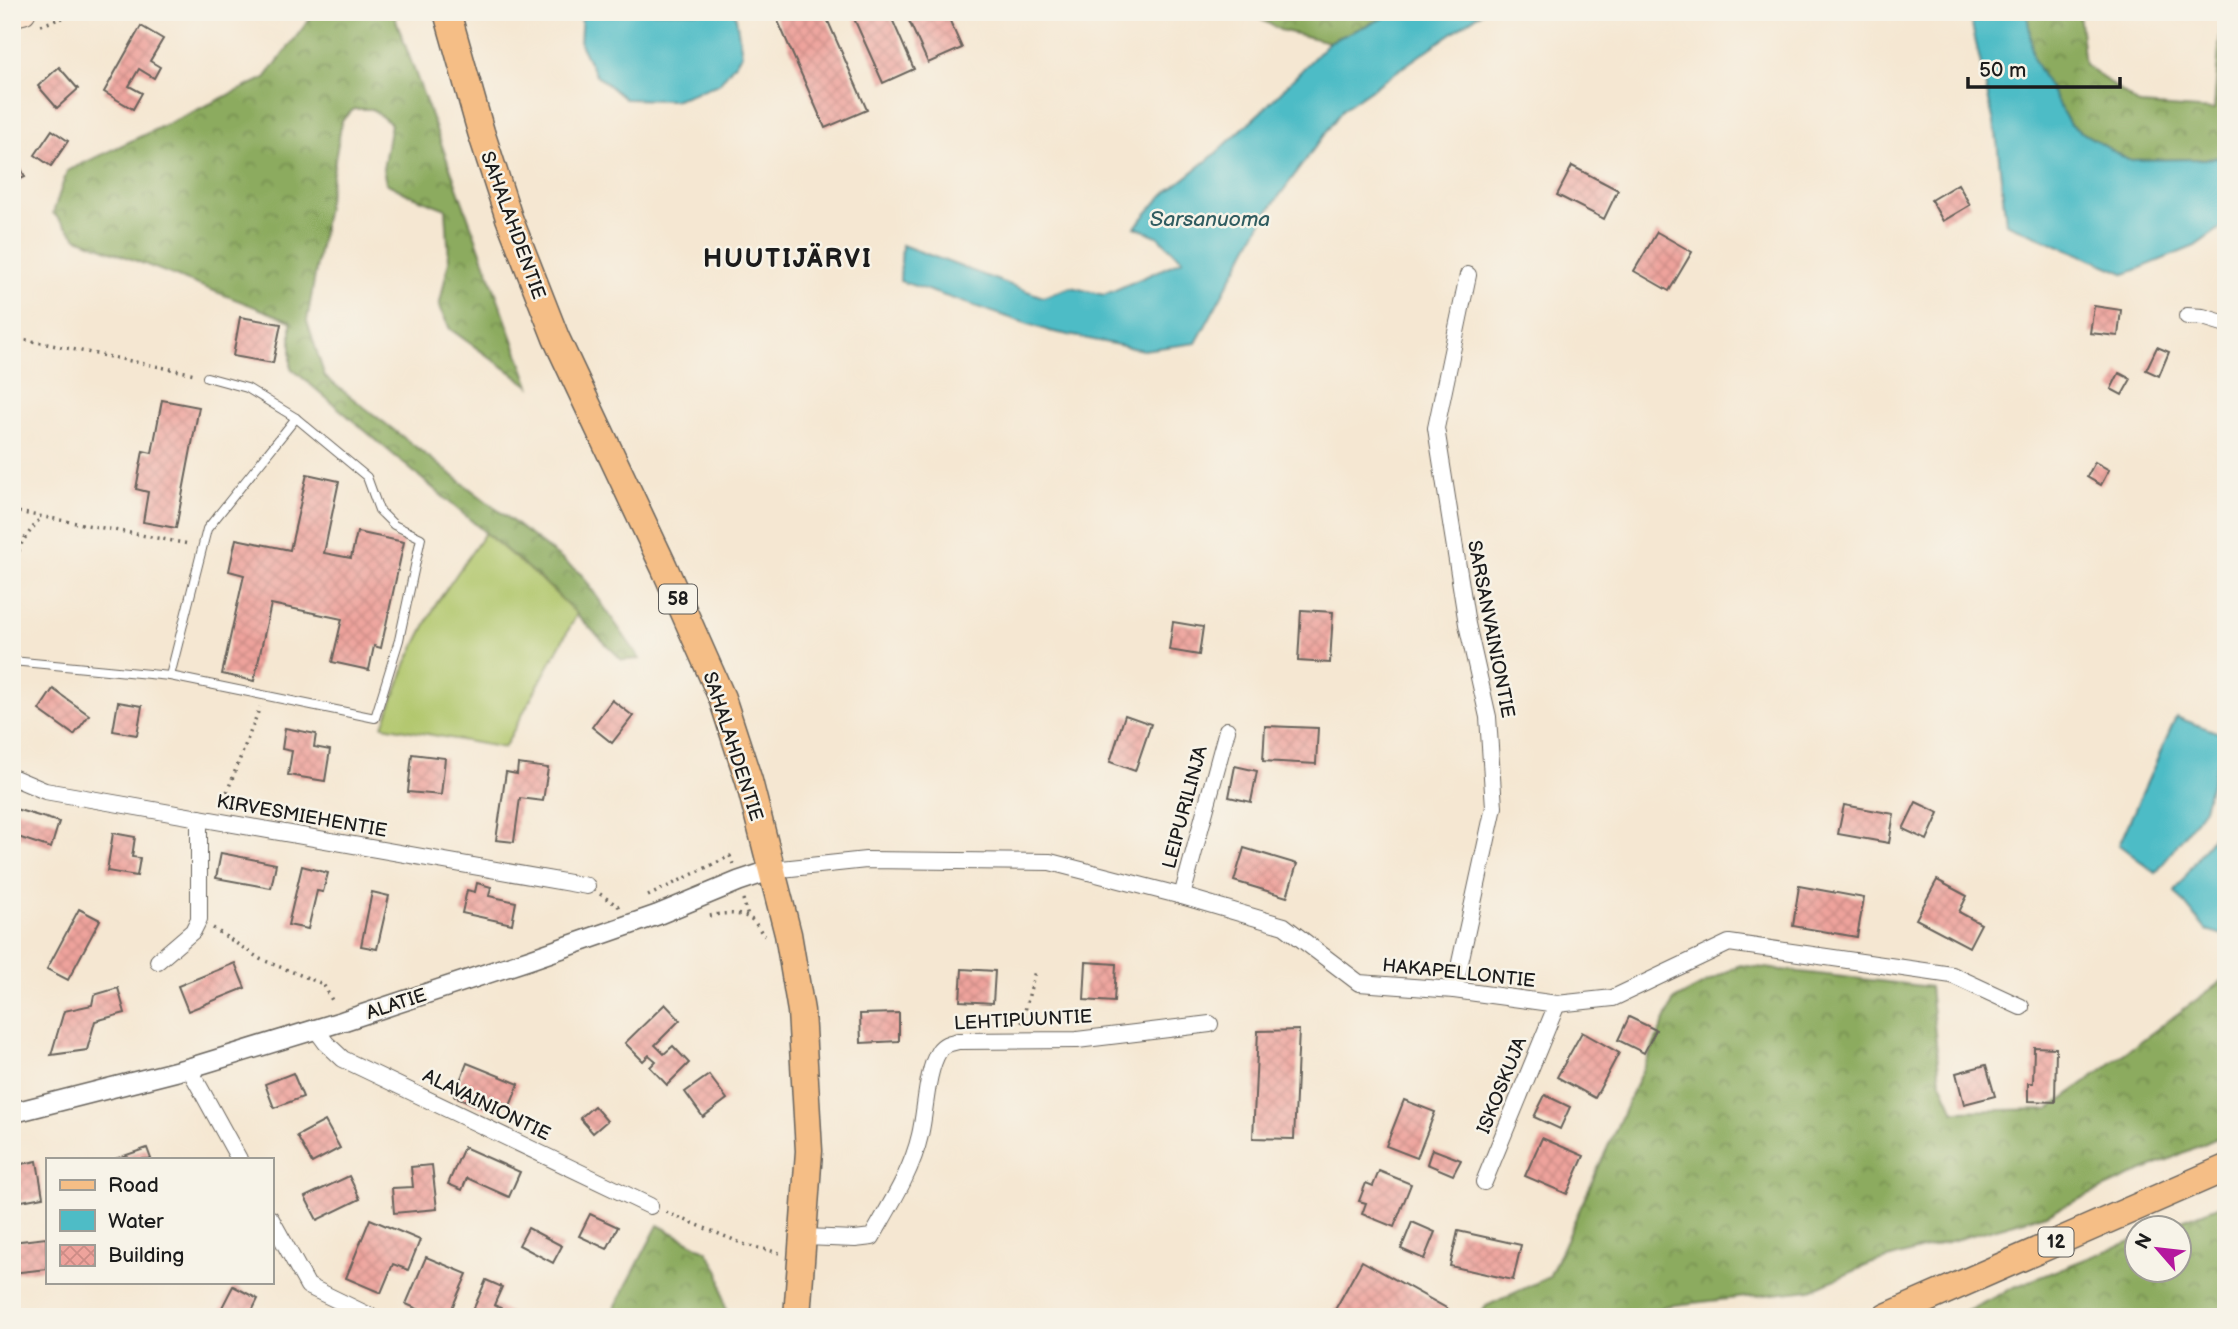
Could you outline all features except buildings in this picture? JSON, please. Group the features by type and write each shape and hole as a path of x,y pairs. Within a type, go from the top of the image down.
{"main road":[{"name":"SAHALAHDENTIE","path":"447,12 509,218 556,338 664,567 722,698 749,781 788,934 801,1011 809,1151 797,1317"},
{"path":"12,15 28,20"},
{"name":"12","path":"1886,1317 2226,1168"}],"street":[{"name":"SARSANVAINIONTIE","path":"1454,990 1494,807 1488,717 1466,624 1436,428 1468,275"},
{"path":"2188,316 2203,317 2226,324"},
{"name":"LEIPURILINJA","path":"1182,896 1227,730"},
{"name":"KIRVESMIEHENTIE","path":"12,777 45,791 587,886"},
{"path":"158,961 193,931 199,919 199,818"},
{"name":"HAKAPELLONTIE","path":"772,870 866,860 1050,862 1284,926 1359,983 1454,990 1557,1004 1612,998 1729,943 1952,975 2021,1007"},
{"name":"ALATIE","path":"12,1113 189,1068 343,1021 531,959 772,870"},
{"name":"ISKOSKUJA","path":"1485,1182 1557,1004"},
{"name":"LEHTIPUUNTIE","path":"804,1247 872,1237 901,1185 920,1137 932,1070 939,1051 946,1044 957,1041 1077,1040 1210,1024"},
{"name":"ALAVAINIONTIE","path":"315,1028 343,1059 650,1206"},
{"path":"189,1068 238,1158"},
{"path":"273,1223 308,1286 372,1317"}],"lane":[{"path":"12,662 170,676 375,718 399,639 421,538 394,525 379,510 366,477 296,418 247,388 207,377"},
{"path":"170,676 207,529 296,418"}],"path":[{"path":"28,20 81,12"},
{"path":"12,337 207,377"},
{"path":"12,511 202,546"},
{"path":"12,570 22,542 41,517"},
{"path":"216,821 264,696"},
{"path":"199,919 260,958 323,984 343,1021"},
{"path":"1018,1041 1035,971"},
{"path":"650,1206 746,1245 804,1247"}],"green space":[{"path":"315,12 393,12 530,386 450,329 439,307 449,261 446,209 386,183 383,169 391,124 372,109 354,109 342,120 307,321 325,377 582,575 640,659 622,660 545,583 291,368 291,321 77,238 53,213 67,171 265,78"},
{"path":"1248,12 1397,12 1329,42 1280,30"},
{"path":"2027,12 2079,12 2085,65 2140,105 2214,110 2222,12 2226,12 2226,156 2208,159 2128,160 2070,125 2032,59"},
{"path":"485,533 545,583 577,614 504,748 383,726 407,662 436,604"},
{"path":"1739,965 1930,987 1940,1080 1954,1111 2049,1109 2226,978 2226,1134 2046,1214 1870,1264 1811,1290 1665,1306 1647,1317 1479,1317 1486,1306 1549,1277 1674,1000"},
{"path":"2226,1203 2226,1317 1956,1317 2012,1288 2122,1245 2122,1284 2192,1284 2192,1216"},
{"path":"658,1225 707,1251 719,1271 727,1317 610,1317"}],"water":[{"path":"582,12 735,12 742,54 719,84 674,100 625,99 595,74 580,44"},
{"name":"Sarsanuoma","path":"1397,12 1482,12 1343,109 1266,214 1196,343 1143,350 1049,331 900,281 902,245 1043,297 1071,287 1104,295 1183,260 1157,236 1135,227 1161,197 1214,155 1266,107 1329,42"},
{"path":"1969,12 2027,12 2033,58 2070,125 2128,160 2208,159 2226,156 2226,224 2195,246 2126,274 2006,223 1996,132"},
{"path":"2176,717 2225,735 2204,808 2156,873 2119,845"},
{"path":"2226,816 2226,936 2206,930 2175,892"}],"district":[{"name":"HUUTIJÄRVI","path":"788,258"}]}
